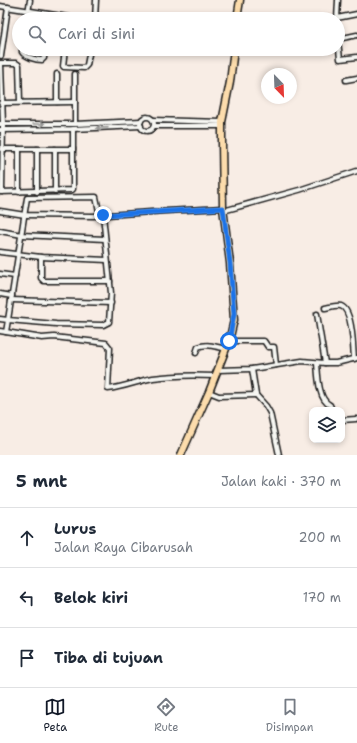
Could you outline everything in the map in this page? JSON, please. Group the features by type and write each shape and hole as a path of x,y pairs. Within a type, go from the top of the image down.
{"main road":[{"path":"238,12 240,0"},
{"path":"181,455 226,349 234,314 230,263 223,210 222,124 233,56"}],"street":[{"path":"28,10 30,0"},
{"path":"95,12 96,0"},
{"path":"337,12 338,0"},
{"path":"0,7 39,12"},
{"path":"1,56 8,7"},
{"path":"345,16 357,14"},
{"path":"345,38 357,35"},
{"path":"28,56 39,60 42,60 44,56"},
{"path":"64,56 62,66 72,68 84,68 88,66 89,56"},
{"path":"340,56 340,59 357,57"},
{"path":"20,102 19,65 16,63 0,63 2,124 1,192 71,191 73,189 73,129"},
{"path":"56,74 57,102"},
{"path":"75,74 75,124"},
{"path":"346,80 357,78"},
{"path":"1,103 75,102"},
{"path":"2,124 75,124 140,121 147,117 153,120 222,124"},
{"path":"153,120 154,126"},
{"path":"140,121 140,126"},
{"path":"1,130 140,126 146,130 149,130 154,126 222,124"},
{"path":"1,149 73,149"},
{"path":"19,149 19,192"},
{"path":"37,149 37,192"},
{"path":"55,149 55,192"},
{"path":"0,211 25,215 102,215 223,210 299,190 357,171"},
{"path":"0,318 8,320 56,324 103,325 109,322 111,303 110,281 102,215 96,197 28,197 27,199 22,235 18,255 12,298 8,320 6,332"},
{"path":"0,231 22,235 105,239"},
{"path":"0,252 42,257 107,260"},
{"path":"42,257 41,278 44,281 110,281"},
{"path":"0,274 15,276"},
{"path":"0,294 12,298 111,303"},
{"path":"0,331 42,338 106,342 110,348 108,389 154,378 252,369 302,361 325,363 356,359 350,319 347,312 340,306 325,308"},
{"path":"317,314 325,363"},
{"path":"229,341 264,341 268,347 274,347 276,365"},
{"path":"196,353 197,349 202,345 226,349"},
{"path":"317,363 320,390 325,402 331,407"},
{"path":"252,369 256,395 270,413 279,455"},
{"path":"209,392 219,396 256,395"},
{"path":"345,420 356,419"}],"route":[{"path":"103,215 223,208 230,263 234,314 233,326 229,341"}]}
